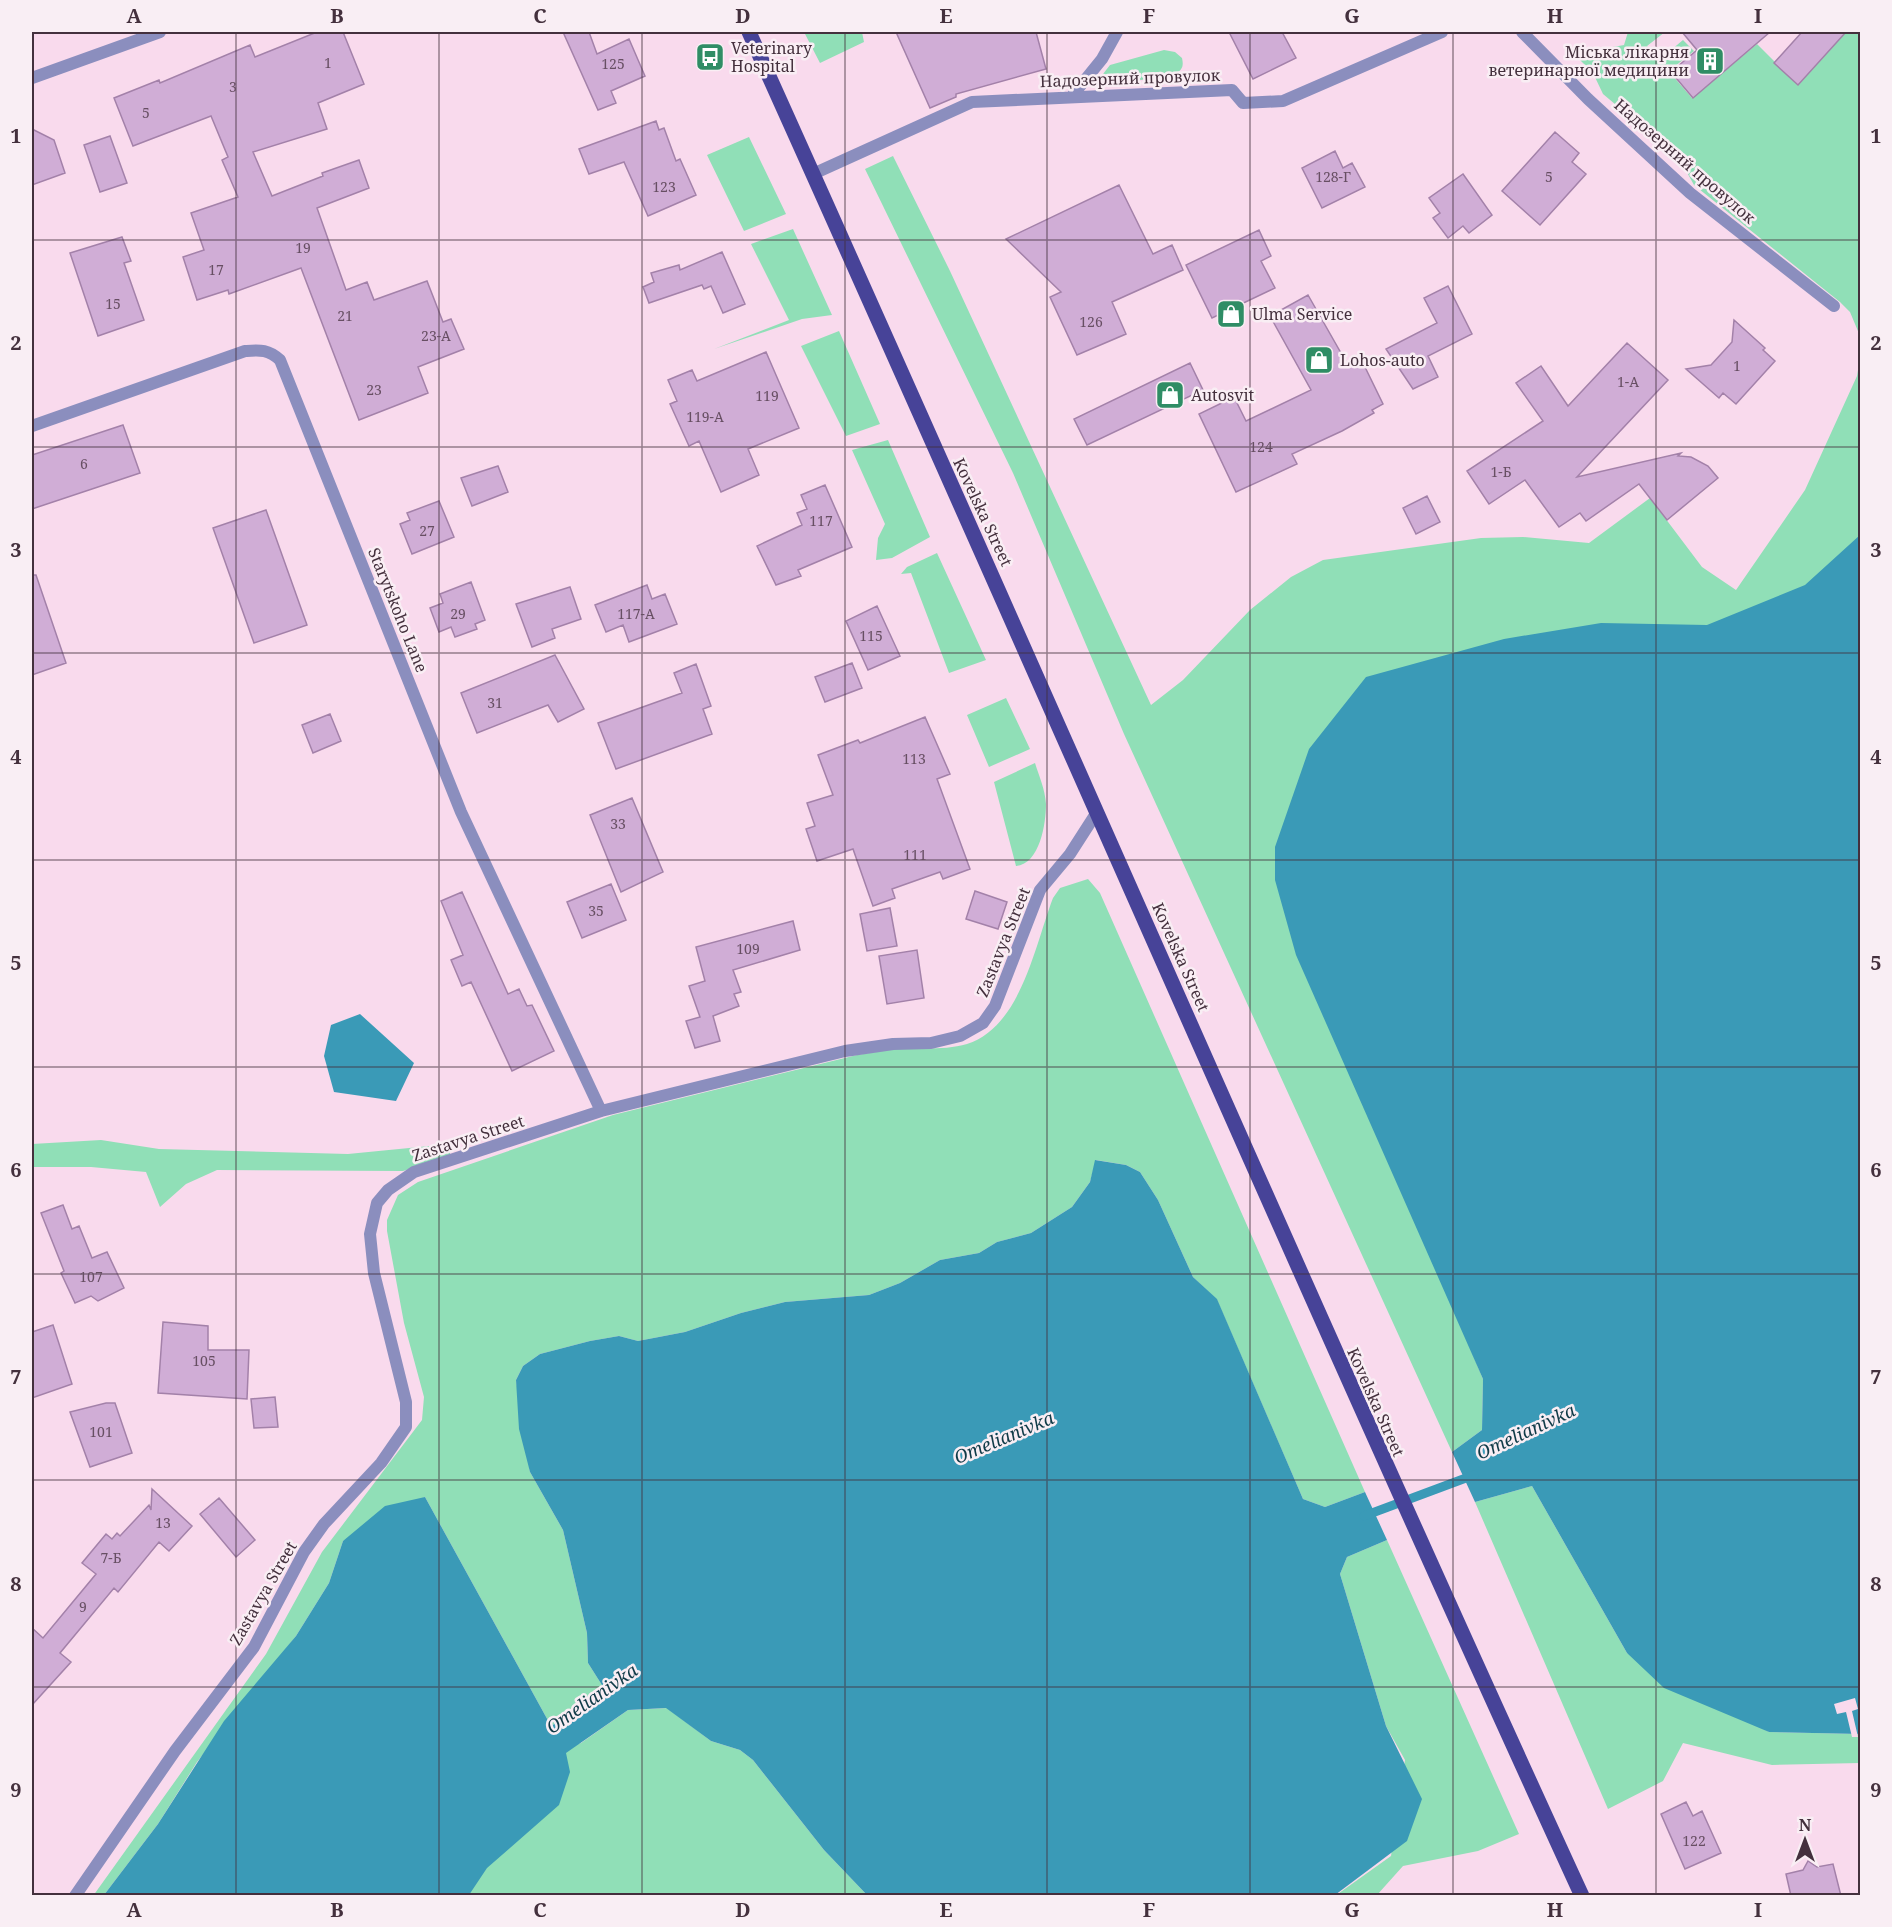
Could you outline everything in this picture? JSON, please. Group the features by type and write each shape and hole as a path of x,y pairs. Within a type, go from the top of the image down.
{"main road":[{"name":"Kovelska Street","path":"749,32 1097,812 1375,1444 1582,1896"}],"street":[{"path":"32,78 160,32"},
{"path":"1072,96 1102,58 1117,32"},
{"name":"Надозерний провулок","path":"813,174 972,102 1072,96 1112,98 1232,90 1243,104 1283,102 1442,32"},
{"name":"Надозерний провулок","path":"1522,32 1588,99 1690,193 1834,306"},
{"name":"Starytskoho Lane","path":"32,426 245,351 272,352 280,360 461,812 601,1111"},
{"name":"Zastavya Street","path":"75,1896 175,1751 254,1647 304,1552 324,1524 381,1463 406,1427 406,1402 374,1273 370,1234 377,1203 388,1190 414,1172 601,1111 845,1051 893,1044 932,1043 960,1036 983,1023 995,1006 1040,890 1070,854 1097,812"}],"green space":[{"path":"804,32 862,32 864,42 820,63"},
{"path":"1628,32 1665,32 1647,46 1692,98 1757,44 1798,85 1846,32 1860,32 1860,336 1850,312 1840,302 1694,185 1679,158 1603,94 1593,73 1574,54 1624,45"},
{"path":"1683,40 1694,51 1669,71 1659,60"},
{"path":"1164,50 1175,52 1182,58 1182,68 1174,75 1114,84 1106,81 1103,74 1110,65"},
{"path":"749,137 786,214 744,231 707,155"},
{"path":"893,156 950,271 1151,705 1183,680 1250,610 1291,577 1323,560 1481,538 1523,537 1589,543 1650,498 1702,567 1736,590 1805,490 1857,376 1860,358 1860,647 1442,1281 1483,1379 1482,1430 1452,1452 1124,734 1013,473 865,169"},
{"path":"793,229 832,315 802,319 714,349 789,320 751,244"},
{"path":"839,331 880,424 846,436 801,346"},
{"path":"888,440 930,537 892,558 876,560 878,538 885,524 852,450"},
{"path":"937,553 986,660 949,673 911,573 901,574 907,567"},
{"path":"1006,698 1030,749 989,767 967,715"},
{"path":"1035,763 1045,798 1045,821 1036,851 1024,864 1016,866 994,782"},
{"path":"1088,879 1100,893 1365,1492 1325,1507 1303,1499 1217,1300 1193,1277 1158,1200 1140,1172 1126,1165 1096,1160 1090,1182 1072,1207 1031,1233 997,1242 979,1253 940,1260 900,1283 869,1295 785,1302 741,1313 685,1332 638,1341 619,1336 590,1341 540,1354 523,1366 516,1380 530,1472 563,1530 587,1633 588,1663 607,1693 551,1726 425,1497 343,1541 329,1583 296,1636 197,1762 158,1824 104,1895 93,1896 266,1654 322,1552 422,1420 424,1397 404,1323 387,1231 387,1220 398,1195 418,1182 613,1115 857,1055 894,1049 940,1048 967,1044 985,1035 1001,1021 1013,1003 1032,960 1053,898 1060,888"},
{"path":"101,1140 159,1149 348,1154 450,1144 450,1156 403,1171 217,1170 186,1184 160,1207 146,1172 91,1167 32,1167 32,1144"},
{"path":"1532,1486 1627,1653 1769,1732 1860,1734 1860,1763 1772,1765 1683,1743 1663,1781 1608,1809 1475,1502"},
{"path":"1387,1540 1519,1834 1478,1851 1403,1866 1377,1895 1335,1896 1391,1856 1405,1760 1386,1726 1340,1574 1347,1557"},
{"path":"667,1708 711,1741 740,1750 753,1760 824,1850 867,1895 451,1896 558,1749 581,1743 628,1710"}],"water":[{"path":"1860,535 1860,1734 1769,1732 1664,1688 1627,1653 1532,1486 1475,1502 1452,1452 1482,1430 1483,1379 1296,955 1275,880 1275,847 1309,749 1366,677 1504,639 1601,623 1707,625 1805,585"},
{"path":"360,1014 414,1063 396,1101 334,1092 324,1056 331,1025"},
{"path":"1095,1160 1126,1165 1140,1172 1158,1200 1193,1277 1217,1299 1303,1499 1325,1507 1365,1492 1387,1540 1347,1557 1340,1574 1386,1726 1422,1799 1407,1841 1335,1895 867,1895 824,1850 753,1760 740,1750 711,1741 666,1708 628,1710 566,1753 570,1772 559,1805 487,1868 469,1895 104,1895 158,1824 224,1721 296,1636 329,1583 343,1541 385,1506 425,1497 551,1726 607,1693 588,1663 587,1633 563,1530 530,1472 519,1429 516,1380 523,1366 540,1354 590,1341 619,1336 638,1341 685,1332 741,1313 785,1302 869,1295 900,1283 940,1260 979,1253 997,1242 1031,1233 1072,1207 1090,1182"}],"pier":[{"path":"1855,1698 1858,1709 1852,1711 1858,1737 1852,1737 1846,1712 1837,1714 1834,1704"}],"building":[{"path":"317,32 343,32 364,84 318,103 327,129 253,152 272,196 323,176 322,173 359,160 369,188 317,208 346,290 367,282 374,300 427,281 443,322 451,319 464,349 418,367 428,393 359,420 301,268 229,294 228,290 197,300 183,257 204,250 191,213 238,197 222,160 228,157 211,116 133,146 114,98 159,80 160,83 250,45 255,57"},
{"path":"563,32 589,32 597,54 629,39 645,76 611,91 616,103 598,110"},
{"path":"896,32 1036,32 1046,69 956,94 956,97 930,108"},
{"path":"1229,32 1282,32 1296,58 1253,79"},
{"name":"Міська лікарня ветеринарної медицини","path":"1682,32 1770,32 1693,98 1671,72 1697,50"},
{"path":"1802,32 1846,32 1798,85 1774,63"},
{"path":"656,121 659,130 664,128 676,161 680,159 696,195 648,216 624,162 589,174 579,149"},
{"path":"32,129 54,140 65,173 32,185"},
{"path":"1555,132 1579,153 1572,162 1586,174 1540,225 1502,191"},
{"path":"110,136 127,183 100,192 84,145"},
{"path":"1335,151 1343,168 1352,163 1365,187 1322,208 1302,168"},
{"path":"1463,174 1492,215 1469,233 1463,226 1448,238 1433,218 1440,213 1429,198"},
{"path":"1119,185 1153,254 1172,245 1183,270 1112,302 1126,334 1077,355 1050,297 1061,292 1006,239"},
{"path":"1259,230 1271,256 1261,261 1275,288 1212,318 1186,265"},
{"path":"122,237 131,261 124,263 144,320 98,336 70,253"},
{"path":"722,252 745,304 723,313 711,286 704,289 702,285 649,303 643,287 654,282 651,273 679,265 680,270"},
{"path":"1448,286 1472,334 1428,356 1438,377 1413,389 1386,349 1437,323 1424,298"},
{"path":"1308,295 1349,367 1362,361 1383,404 1372,410 1374,413 1342,431 1292,454 1297,464 1236,492 1199,414 1234,397 1246,421 1311,390 1270,316"},
{"path":"1734,320 1765,348 1763,350 1775,361 1736,404 1723,393 1719,398 1686,369 1711,365 1732,342"},
{"path":"1627,343 1668,380 1577,477 1681,453 1678,456 1691,457 1708,466 1718,478 1667,520 1639,484 1586,521 1580,513 1559,527 1525,480 1489,504 1467,471 1543,421 1516,383 1541,366 1568,406"},
{"path":"766,352 799,428 748,449 759,475 721,492 699,441 689,446 670,404 677,401 668,380 692,370 697,381"},
{"path":"1190,363 1203,390 1087,445 1074,419"},
{"path":"123,425 140,473 32,509 32,455"},
{"path":"498,466 508,492 472,506 461,478"},
{"path":"825,485 852,547 798,570 801,576 776,585 757,546 802,525 797,513 807,509 801,495"},
{"path":"1427,496 1440,522 1416,534 1403,508"},
{"path":"439,501 454,537 412,554 400,524 410,520 407,513"},
{"path":"266,510 307,625 254,643 213,528"},
{"path":"32,575 36,575 66,663 32,675"},
{"path":"471,582 485,620 475,624 477,629 455,637 451,627 439,632 430,608 443,603 440,594"},
{"path":"647,585 652,599 665,594 677,624 629,642 623,625 606,632 595,605"},
{"path":"570,587 581,619 552,629 555,638 532,647 516,604"},
{"path":"877,606 900,656 868,670 846,621"},
{"path":"555,655 584,709 558,722 548,705 477,733 461,693"},
{"path":"852,663 862,688 825,702 815,677"},
{"path":"696,664 711,706 703,709 712,734 616,769 598,723 682,693 674,673"},
{"path":"330,714 341,741 313,753 302,725"},
{"path":"925,717 950,774 937,779 970,869 943,879 940,872 892,889 895,898 873,906 853,849 817,861 806,829 815,826 807,803 833,795 818,755 858,740 860,743"},
{"path":"632,798 663,872 621,892 590,815"},
{"path":"611,884 626,920 582,938 567,902"},
{"path":"975,891 1007,902 998,929 966,919"},
{"path":"462,892 508,994 519,989 527,1006 532,1005 554,1051 512,1071 471,982 462,986 451,960 463,955 441,901"},
{"path":"890,908 897,946 867,951 860,914"},
{"path":"793,921 800,950 733,970 741,992 734,994 739,1006 713,1016 720,1041 695,1048 686,1021 700,1017 689,986 705,981 696,947"},
{"path":"917,950 924,998 887,1004 879,956"},
{"path":"63,1205 72,1229 79,1226 92,1258 107,1252 124,1288 98,1301 91,1296 75,1303 61,1273 64,1271 41,1213"},
{"path":"163,1322 208,1326 208,1350 249,1350 247,1399 158,1393"},
{"path":"53,1325 72,1384 32,1398 32,1332"},
{"path":"275,1397 278,1427 254,1428 251,1399"},
{"path":"115,1403 132,1453 90,1467 70,1412"},
{"path":"152,1489 192,1526 169,1551 159,1542 118,1592 114,1588 60,1653 71,1662 32,1705 32,1628 43,1638 96,1574 82,1563 106,1534 112,1539 117,1533 120,1536 149,1505 151,1510"},
{"path":"219,1498 255,1540 236,1557 200,1514"},
{"path":"1686,1802 1693,1816 1702,1811 1721,1853 1685,1869 1661,1814"},
{"path":"1808,1861 1817,1867 1833,1864 1841,1896 1791,1896 1786,1874 1803,1870"}],"waterway":[{"name":"Omelianivka","path":"1364,1516 1474,1475"}],"place":[{"name":"Veterinary Hospital","path":"710,57"},
{"name":"Міська лікарня ветеринарної медицини","path":"1710,61"},
{"name":"Ulma Service","path":"1231,314"},
{"name":"Lohos-auto","path":"1319,360"},
{"name":"Autosvit","path":"1170,395"}]}
